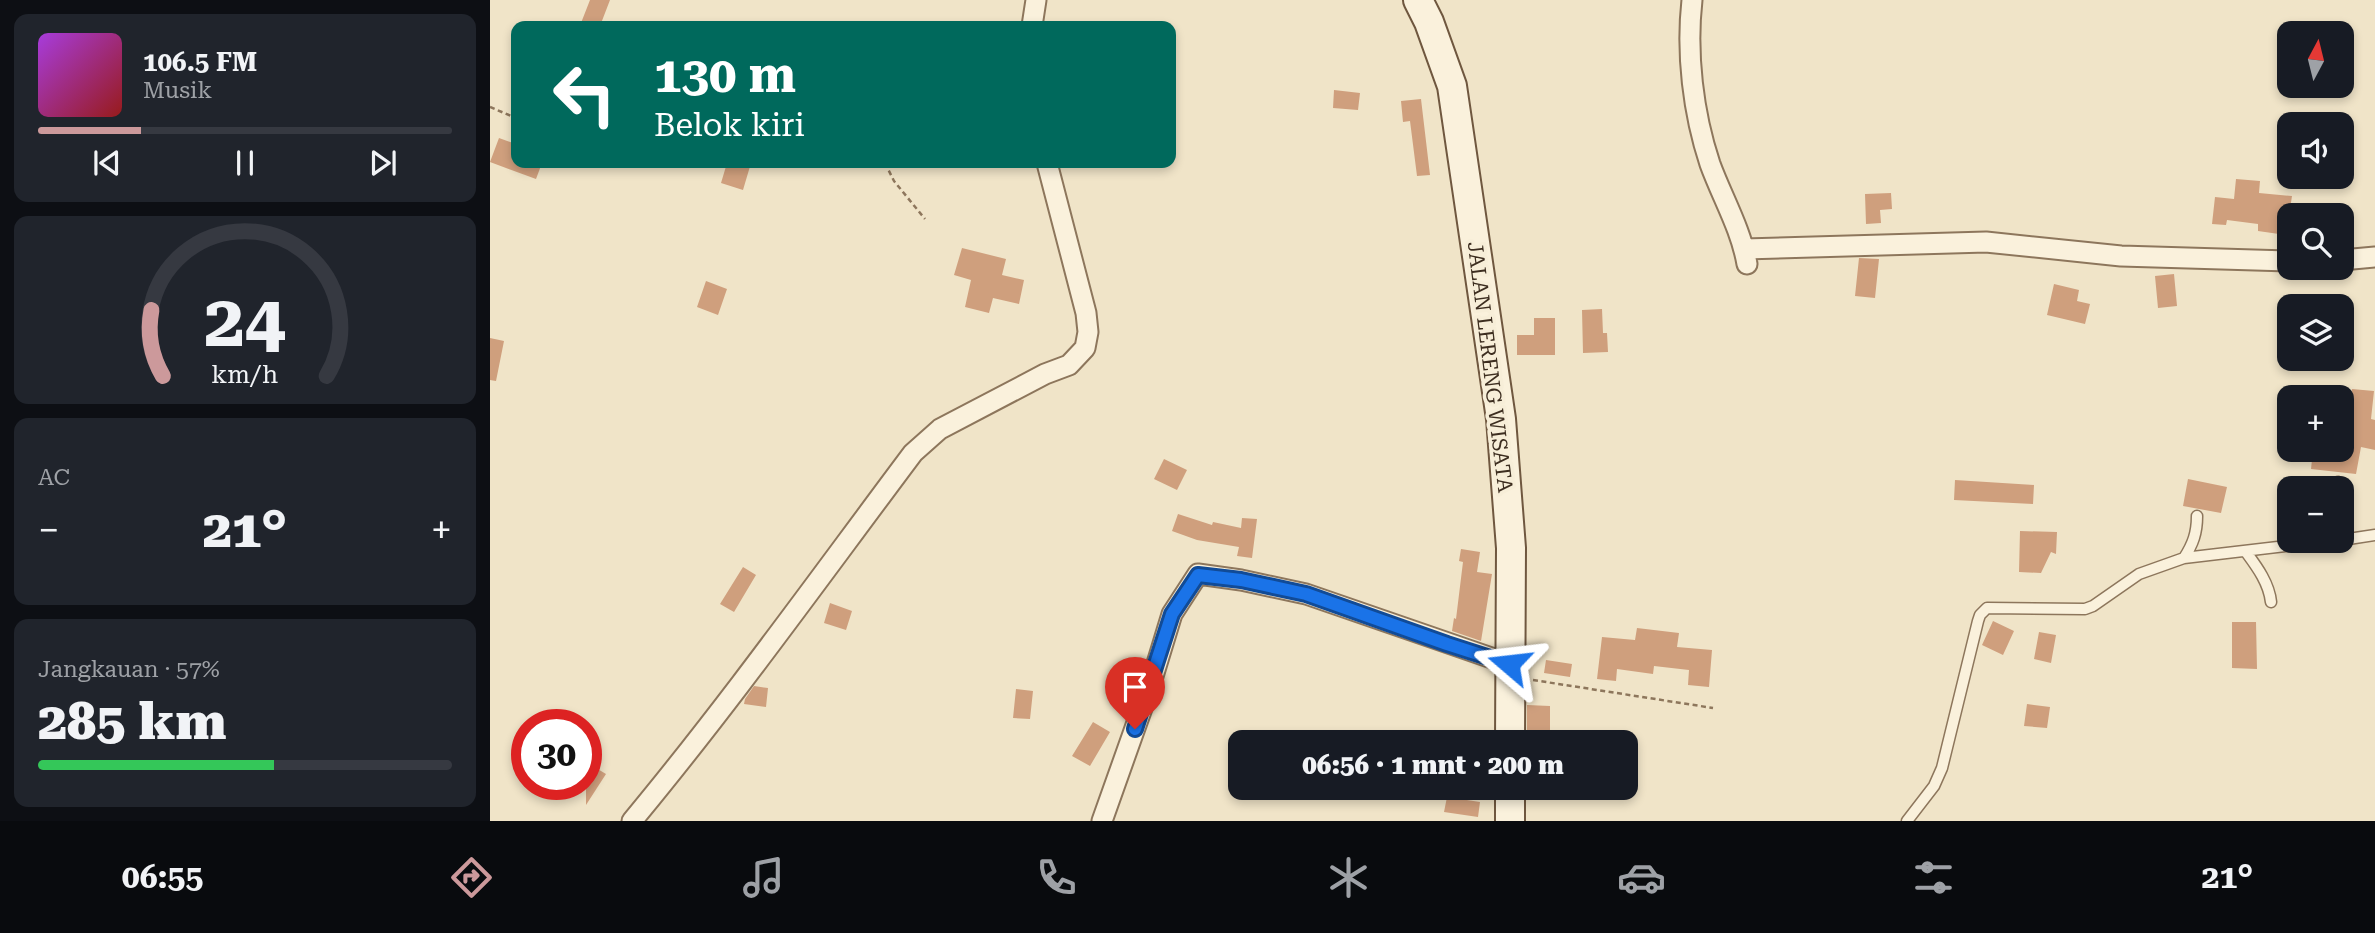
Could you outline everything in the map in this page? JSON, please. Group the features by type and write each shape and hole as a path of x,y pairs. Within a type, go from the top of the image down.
{"main road":[{"name":"JALAN LERENG WISATA","path":"1418,0 1429,22 1451,86 1491,338 1501,419 1511,548 1510,730"},
{"path":"1510,800 1510,821"}],"street":[{"path":"1033,21 1035,0"},
{"path":"1692,0 1691,49 1695,104 1710,162 1746,257 1986,242 2121,257 2277,261"},
{"path":"632,821 701,738 913,453 940,429 1045,374 1069,365 1085,348 1088,332 1086,313 1048,168"},
{"path":"2354,259 2375,257"},
{"path":"1102,821 1152,683 1172,614 1198,575 1241,580 1306,594 1447,644 1509,670"}],"lane":[{"path":"2184,558 2195,538 2197,516"},
{"path":"2354,538 2375,535"},
{"path":"1907,821 1934,786 1942,768 1982,611 1993,607 2085,609 2094,606 2139,574 2184,558 2277,548"},
{"path":"2246,552 2260,572 2270,593 2271,602"}],"path":[{"path":"490,107 511,116"},
{"path":"888,168 894,181 925,219"},
{"path":"1509,670 1713,708"}],"building":[{"path":"590,0 610,0 602,21 582,21"},
{"path":"1334,90 1360,93 1358,110 1333,108"},
{"path":"1421,99 1430,175 1417,176 1410,121 1403,122 1401,101"},
{"path":"499,138 511,142 511,168 540,168 536,179 490,162"},
{"path":"726,168 750,168 743,190 721,183"},
{"path":"2236,179 2260,181 2259,193 2292,196 2291,203 2277,203 2277,234 2258,231 2258,224 2227,220 2226,225 2212,224 2215,197 2234,199"},
{"path":"1891,193 1892,209 1880,210 1881,223 1866,224 1865,194"},
{"path":"962,248 1006,259 1002,275 1024,280 1019,304 993,298 989,313 965,307 971,280 954,275"},
{"path":"1859,258 1879,259 1875,298 1855,296"},
{"path":"2174,274 2177,306 2158,308 2155,276"},
{"path":"706,281 727,289 718,315 697,307"},
{"path":"2054,284 2079,290 2077,301 2090,304 2085,324 2047,315"},
{"path":"1602,309 1603,333 1607,333 1608,352 1583,353 1582,310"},
{"path":"1534,318 1555,318 1555,355 1517,355 1517,335 1534,335"},
{"path":"490,338 504,341 496,381 490,380"},
{"path":"2354,389 2374,391 2371,419 2375,420 2375,450 2361,447 2356,474 2311,469 2312,462 2354,462"},
{"path":"1164,459 1187,470 1177,490 1154,479"},
{"path":"2188,479 2227,487 2221,513 2183,506"},
{"path":"1955,480 2034,485 2033,504 1954,500"},
{"path":"1178,514 1212,525 1213,522 1241,528 1242,518 1257,519 1252,558 1237,556 1239,547 1197,540 1172,531"},
{"path":"2020,531 2057,532 2056,554 2051,552 2041,573 2019,572"},
{"path":"1461,549 1480,552 1477,572 1492,574 1481,641 1452,631 1463,562 1459,561"},
{"path":"743,567 756,575 734,612 720,604"},
{"path":"830,603 852,611 846,630 824,623"},
{"path":"1993,621 2014,631 2003,655 1982,645"},
{"path":"2232,622 2256,622 2257,669 2232,668"},
{"path":"1637,628 1679,633 1677,647 1712,650 1709,687 1688,685 1689,670 1654,666 1653,674 1617,669 1616,681 1597,679 1602,637 1635,640"},
{"path":"2039,632 2056,635 2051,663 2034,659"},
{"path":"1546,660 1572,664 1570,677 1544,673"},
{"path":"754,686 768,688 766,707 744,704"},
{"path":"1016,689 1033,691 1030,719 1013,718"},
{"path":"2027,704 2050,707 2047,728 2024,726"},
{"path":"1527,705 1550,706 1550,730 1527,730"},
{"path":"1093,722 1110,732 1090,766 1072,756"},
{"path":"1446,800 1480,802 1478,817 1444,812"}],"route":[{"path":"1135,729 1172,614 1198,575 1241,580 1306,594 1509,664"}]}
